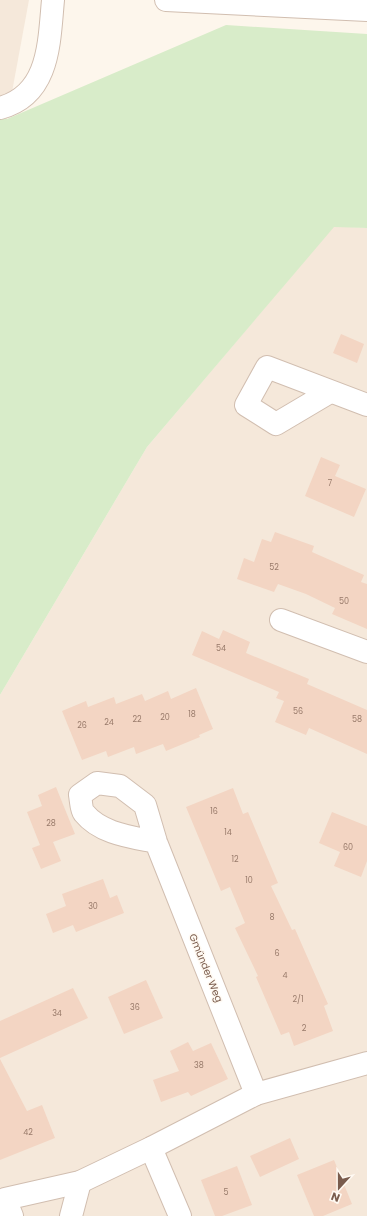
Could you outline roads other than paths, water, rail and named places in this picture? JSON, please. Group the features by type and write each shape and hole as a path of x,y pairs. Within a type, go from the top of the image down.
{"street":[{"path":"0,108 23,97 36,82 46,64 53,0"},
{"path":"166,0 367,10"},
{"path":"330,392 367,405"},
{"path":"281,620 367,652"},
{"name":"Gmünder Weg","path":"156,842 256,1094"},
{"path":"12,1216 5,1199 80,1182 151,1148 256,1094 367,1063"},
{"path":"151,1148 180,1216"},
{"path":"71,1216 80,1182"}]}
